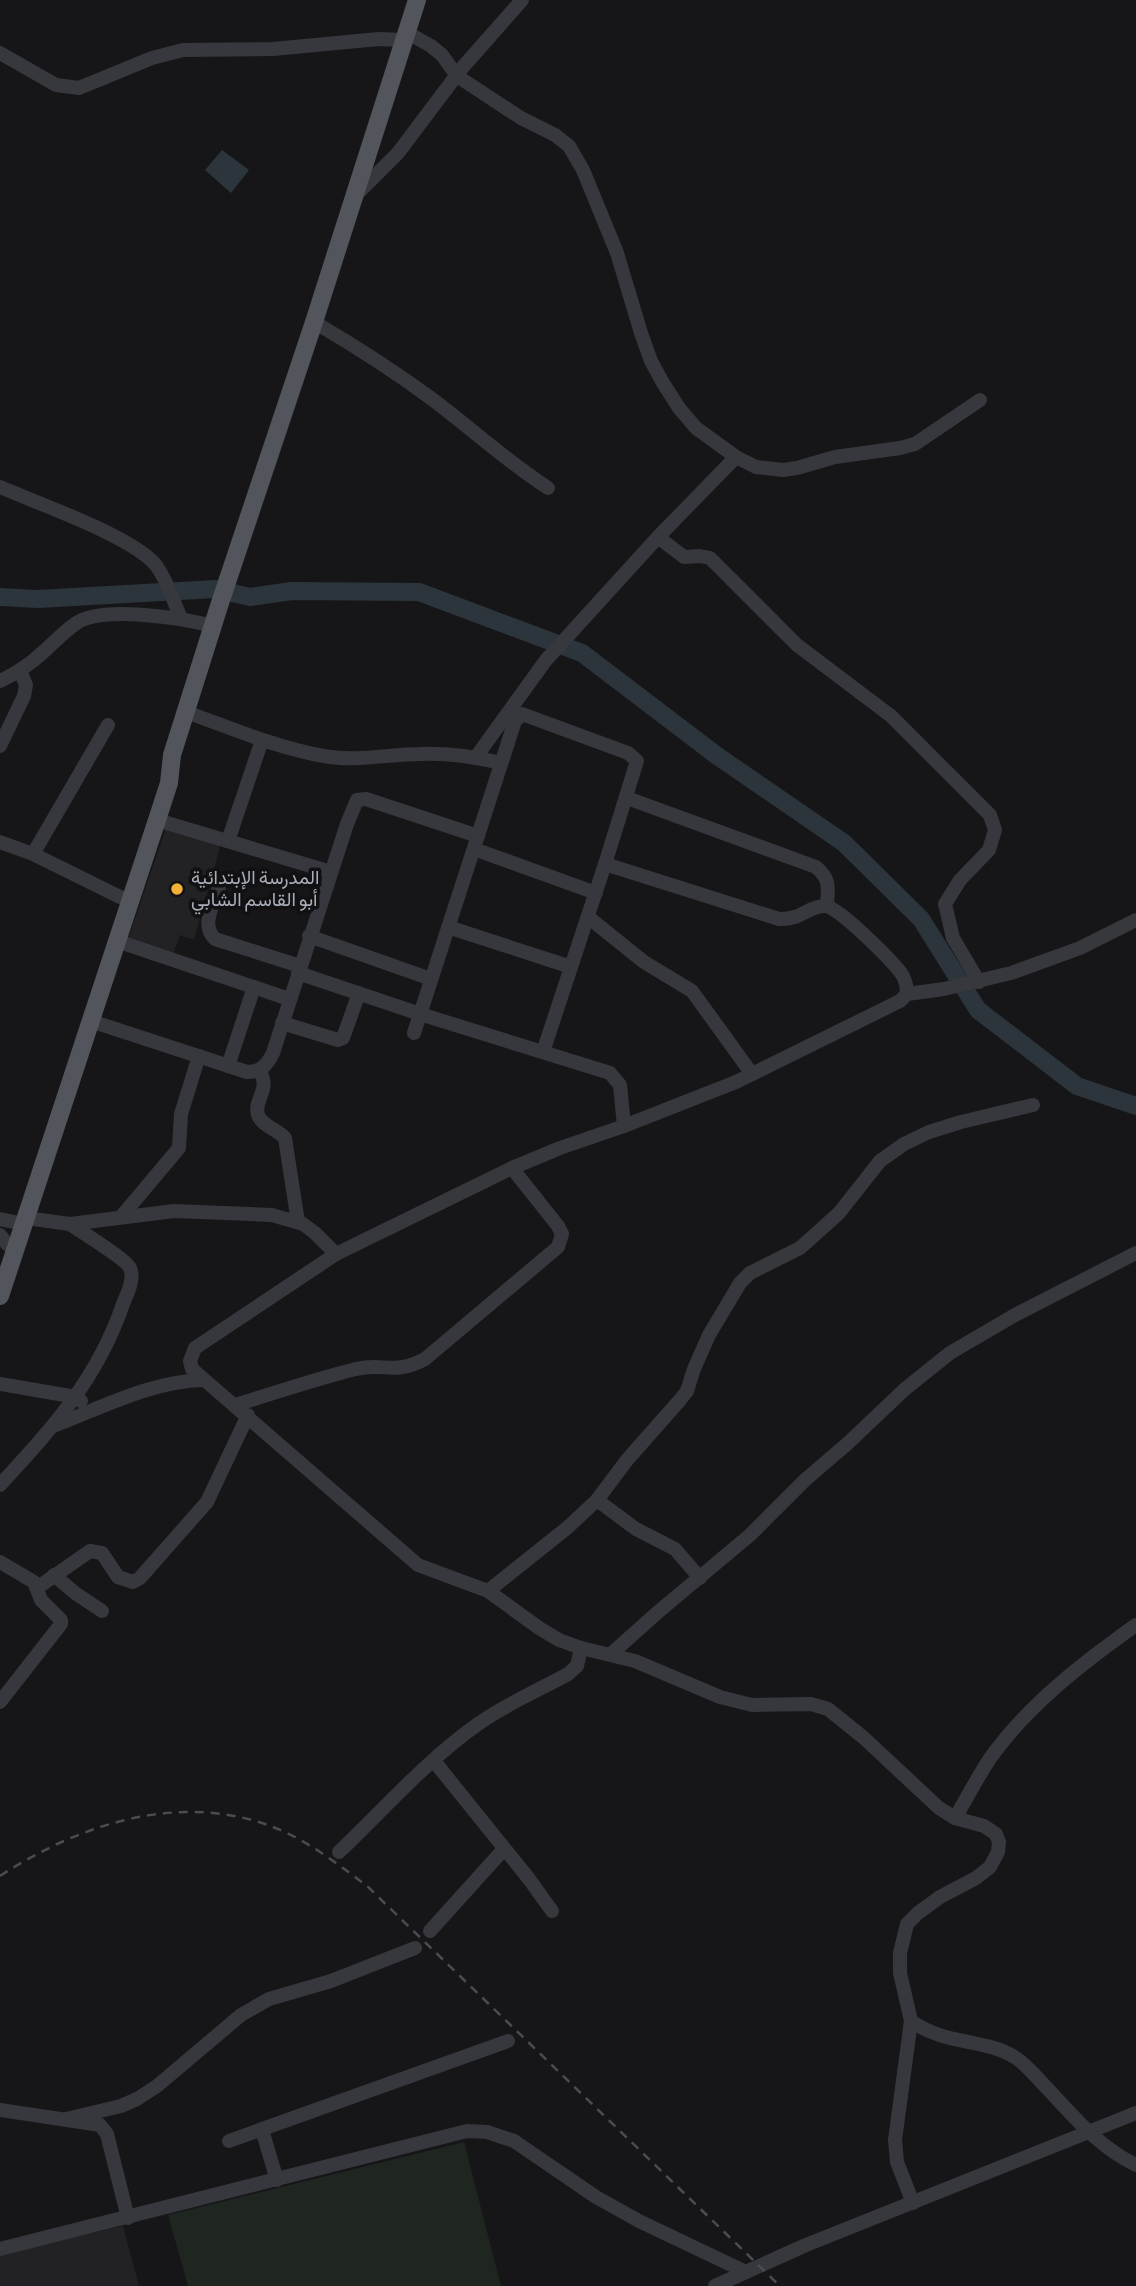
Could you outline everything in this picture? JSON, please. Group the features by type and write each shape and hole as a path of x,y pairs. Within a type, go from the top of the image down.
{"main road":[{"path":"16,1221 155,790 172,755 417,0"},
{"path":"0,1264 91,1021 169,783 172,755"},
{"path":"0,1296 8,1242"}],"street":[{"path":"354,197 398,153 457,76 522,0"},
{"path":"0,52 56,85 79,88 152,58 183,50 273,49 405,36 431,46 442,55 457,76 521,118 555,135 576,155 617,253 641,333 663,383 696,428 736,457 756,467 783,470 835,457 900,449 915,443 981,400"},
{"path":"314,322 382,362 435,401 511,464 548,488"},
{"path":"476,757 546,660 658,537 736,457"},
{"path":"0,487 112,536 149,559 161,575 181,618"},
{"path":"658,537 684,558 710,558 797,645 891,716 990,816 995,830 989,850 960,880 945,904 953,938 979,982"},
{"path":"0,681 20,671 80,621 102,616 153,615 213,626"},
{"path":"0,747 24,696 26,685 20,671"},
{"path":"186,712 262,740 324,756 347,758 423,754 476,757 501,762"},
{"path":"414,1033 516,719 520,715 526,715 634,756 636,764 543,1052"},
{"path":"33,854 108,725"},
{"path":"228,841 262,740"},
{"path":"627,798 816,867 826,875 827,905"},
{"path":"91,1021 247,1072 259,1070 268,1062 354,803 361,799 596,893"},
{"path":"157,820 331,872"},
{"path":"0,842 33,854 120,897"},
{"path":"605,864 779,919 793,919 827,905 853,923 902,974 907,985 907,994"},
{"path":"219,887 207,925 209,934 215,939 420,1014 600,1068 616,1077 621,1085 624,1126"},
{"path":"588,917 644,962 692,991 752,1074"},
{"path":"913,2203 897,2162 895,2140 911,2021 904,2000 900,1953 908,1924 918,1913 990,1867 999,1852 996,1834 984,1826 955,1818 939,1808 864,1738 828,1709 811,1704 759,1706 720,1697 635,1661 582,1648 539,1628 488,1591 418,1565 283,1450 248,1415 204,1380 192,1369 190,1362 195,1348 336,1254 513,1168 736,1082 900,1001 907,994 1011,974 1080,948 1136,920"},
{"path":"448,927 571,967"},
{"path":"309,936 431,979"},
{"path":"117,941 289,999"},
{"path":"228,1066 254,987"},
{"path":"282,1023 338,1040 343,1038 359,993"},
{"path":"121,1217 179,1148 181,1114 199,1056"},
{"path":"259,1070 265,1080 258,1114 260,1120 285,1139 298,1222"},
{"path":"488,1591 567,1528 597,1500 627,1460 687,1391 704,1345 740,1283 750,1273 800,1248 839,1213 880,1161 904,1144 946,1126 1033,1105"},
{"path":"236,1405 360,1368 409,1367 425,1359 558,1247 562,1234 558,1226 513,1168"},
{"path":"16,1221 70,1224 174,1211 272,1215 298,1222 315,1233 336,1254"},
{"path":"0,1485 55,1426 103,1356 132,1276 127,1264 70,1224"},
{"path":"611,1654 750,1535 787,1497 905,1389 950,1353 1014,1315 1136,1253"},
{"path":"55,1426 147,1390 184,1380 204,1380"},
{"path":"0,1384 76,1397 93,1411"},
{"path":"37,1588 81,1556 96,1551 107,1559 118,1577 133,1581 140,1578 207,1502 248,1415"},
{"path":"597,1500 636,1529 675,1549 700,1578"},
{"path":"0,1562 29,1577 41,1600 61,1620 61,1624 0,1702"},
{"path":"54,1576 102,1611"},
{"path":"955,1818 992,1756 1031,1712 1099,1651 1136,1625"},
{"path":"339,1852 433,1761 481,1722 568,1674 577,1666 582,1648"},
{"path":"433,1761 552,1911"},
{"path":"430,1931 504,1849"},
{"path":"66,2119 121,2106 137,2099 254,2006 291,1991 331,1981 415,1948"},
{"path":"911,2021 925,2031 999,2050 1016,2058 1090,2133 1136,2165"},
{"path":"229,2141 508,2040"},
{"path":"0,2110 95,2123 104,2129 128,2218"},
{"path":"715,2286 806,2245 1136,2113"},
{"path":"262,2130 277,2180"},
{"path":"0,2249 467,2132 487,2132 514,2141 596,2197 639,2221 746,2272"}],"shaded area":[{"path":"222,150 249,170 231,193 205,170"},
{"name":"المدرسة الإبتدائية أبو القاسم الشابي","path":"166,828 221,843 194,940 180,935 172,957 127,942"},
{"path":"464,2142 501,2286 188,2286 168,2215"},
{"path":"123,2226 139,2286 0,2286 0,2254"}],"waterway":[{"path":"0,597 38,599 215,589 250,597 292,591 419,592 582,653 716,755 844,843 921,919 978,1010 1077,1086 1136,1106"}],"railway":[{"path":"0,1876 31,1857 99,1828 134,1818 170,1813 206,1812 242,1818 278,1829 302,1841 367,1886 780,2286"}],"place":[{"name":"المدرسة الإبتدائية أبو القاسم الشابي","path":"177,889"}]}
